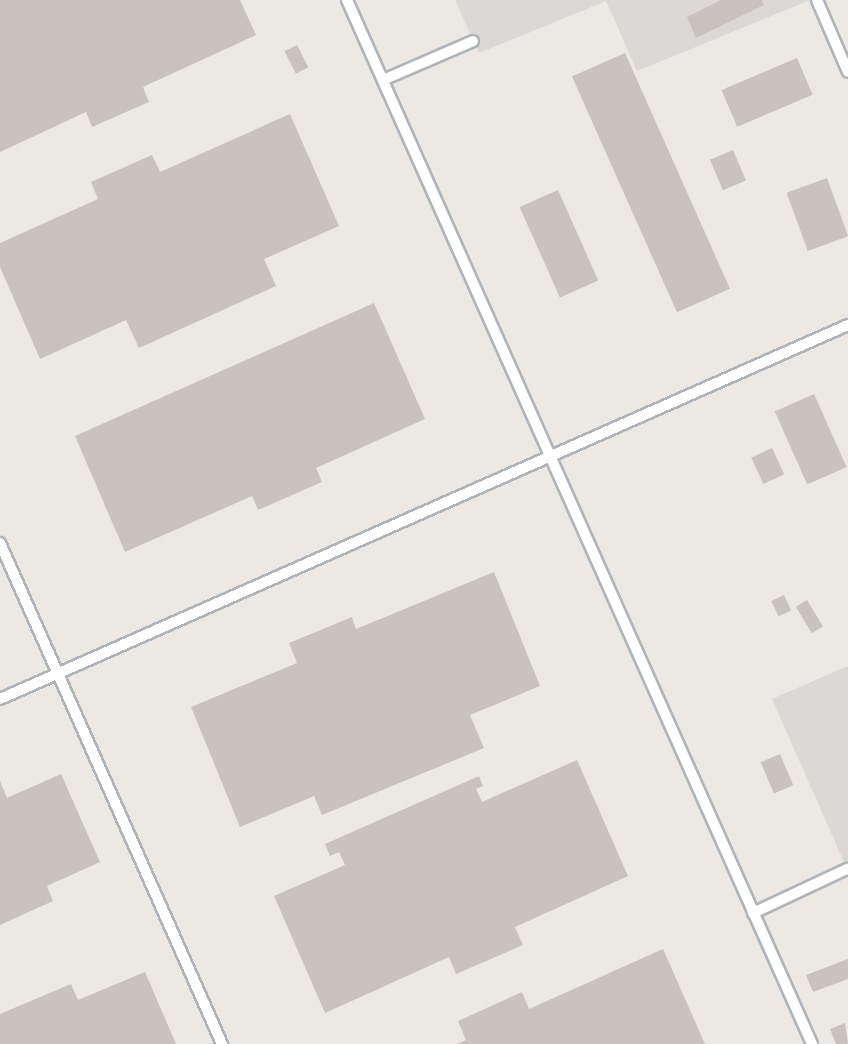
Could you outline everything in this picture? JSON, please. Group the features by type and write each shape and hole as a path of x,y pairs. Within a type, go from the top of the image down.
{"lane":[{"path":"347,0 811,1044"},
{"path":"817,0 848,72"},
{"path":"383,80 473,41"},
{"path":"0,699 848,326"},
{"path":"0,543 222,1044"},
{"path":"753,913 847,869"}],"shaded area":[{"path":"455,0 810,0 637,71 606,1 479,53"},
{"path":"848,666 848,871 772,699"}],"building":[{"path":"0,0 240,0 256,35 143,87 149,102 92,127 86,112 0,152"},
{"path":"721,0 762,0 764,5 696,38 687,17"},
{"path":"297,45 308,67 296,74 285,51"},
{"path":"625,53 730,289 677,312 572,77"},
{"path":"797,58 813,95 737,127 722,90"},
{"path":"290,114 339,226 264,259 276,286 139,348 126,320 40,359 0,267 0,243 98,199 91,182 152,155 160,172"},
{"path":"733,150 746,180 723,190 710,160"},
{"path":"827,178 848,236 808,251 787,193"},
{"path":"558,190 598,280 560,298 520,207"},
{"path":"374,303 425,419 316,468 322,482 258,510 252,496 125,552 75,436"},
{"path":"814,394 847,467 807,485 775,411"},
{"path":"772,448 784,474 763,484 751,458"},
{"path":"494,572 540,686 470,715 484,748 322,815 314,796 240,827 191,707 297,663 289,643 352,617 356,629"},
{"path":"784,595 791,610 778,616 771,601"},
{"path":"807,600 823,627 812,633 796,607"},
{"path":"780,754 793,785 774,794 761,762"},
{"path":"577,760 628,876 515,927 523,945 456,974 449,957 325,1013 274,896 345,865 339,852 330,856 325,844 479,776 483,786 476,789 482,802"},
{"path":"61,774 100,862 47,886 53,901 0,925 0,781 7,798"},
{"path":"663,949 705,1044 457,1044 466,1040 458,1021 522,992 529,1009"},
{"path":"848,959 848,979 813,992 806,975"},
{"path":"145,972 176,1044 0,1044 0,1014 71,984 78,1000"},
{"path":"845,1023 848,1044 836,1044 830,1029"}]}
